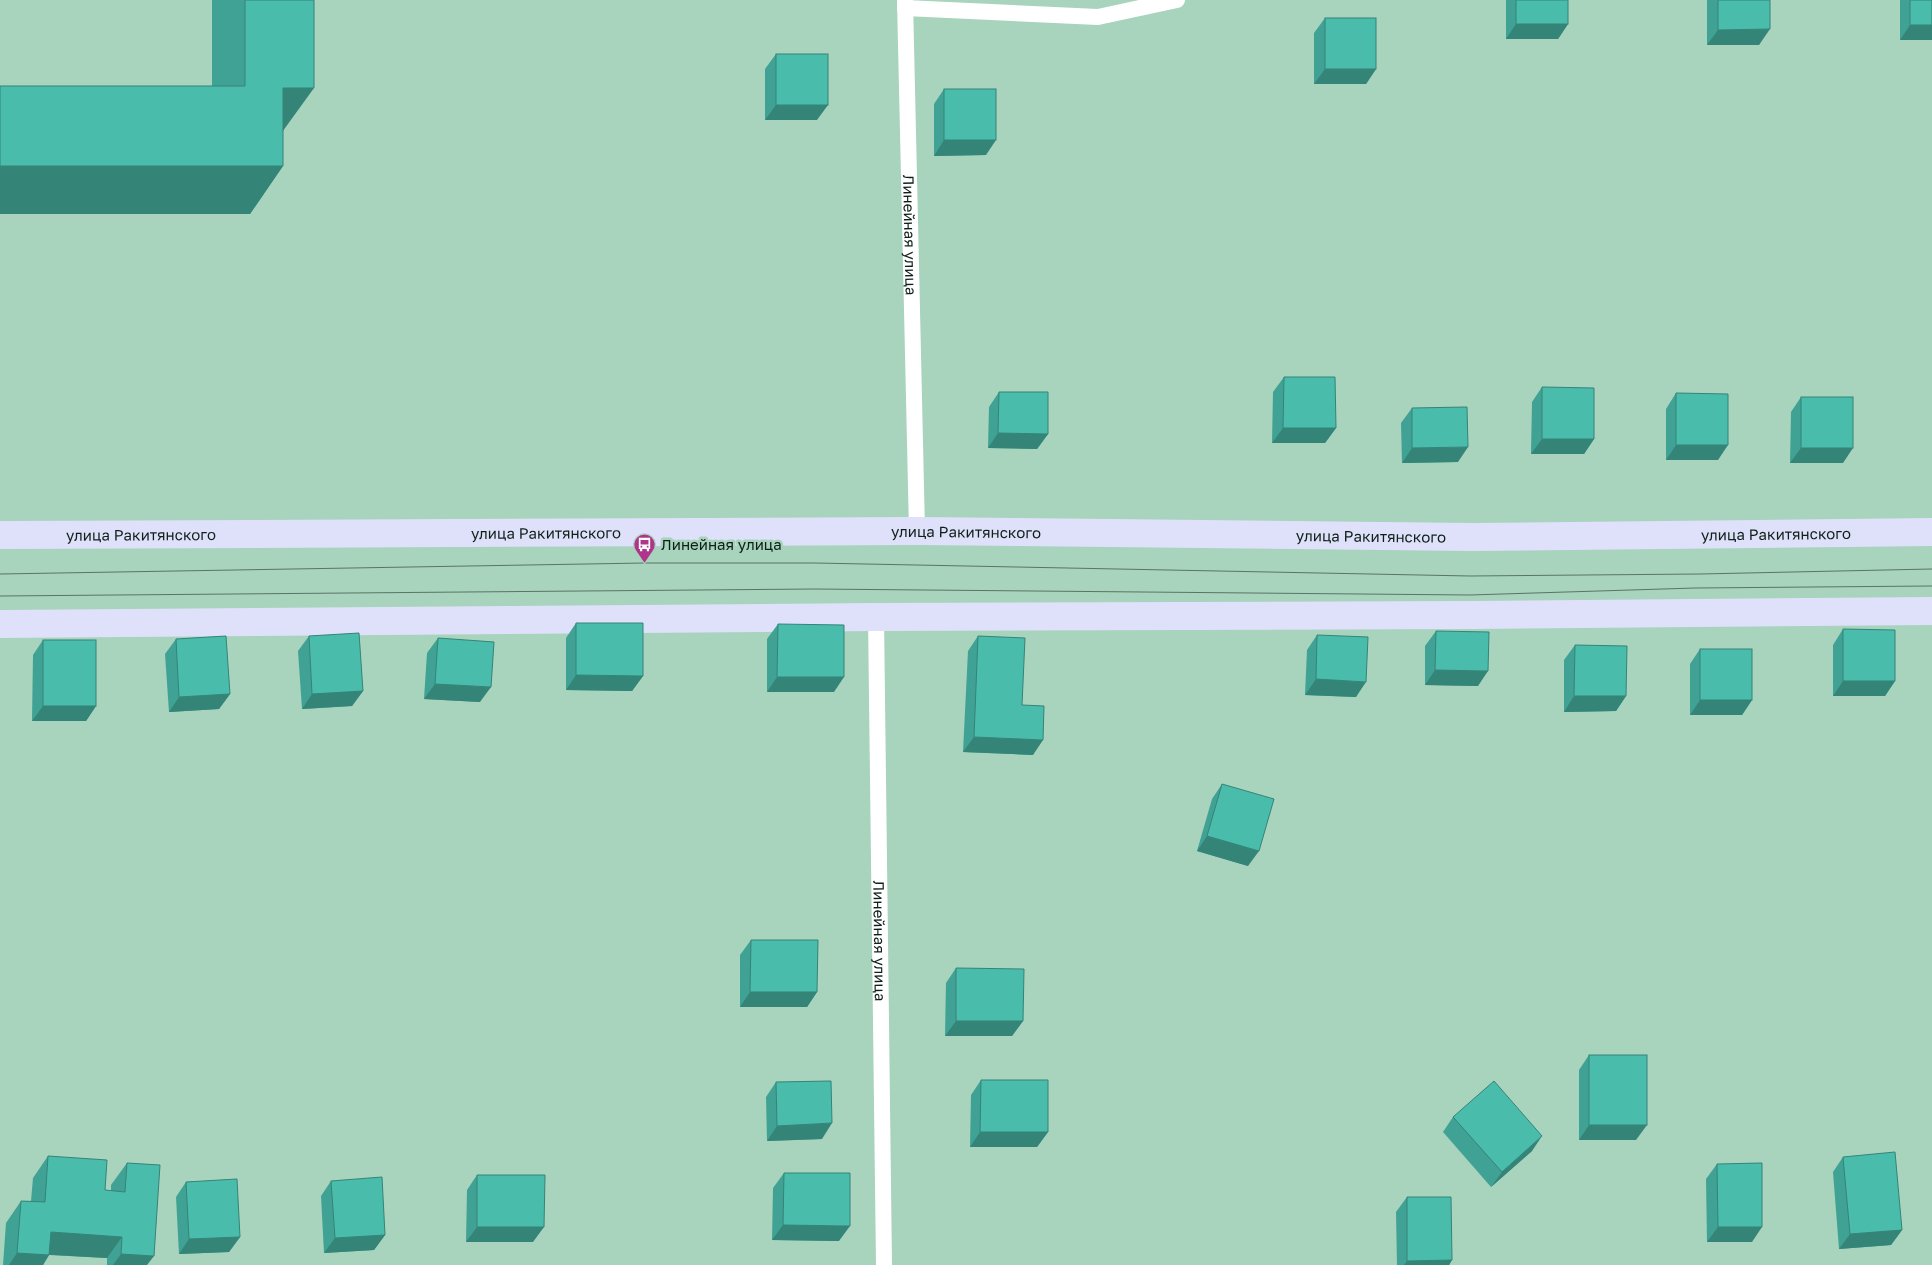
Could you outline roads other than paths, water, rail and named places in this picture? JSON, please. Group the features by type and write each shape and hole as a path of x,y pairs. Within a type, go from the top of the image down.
{"main road":[{"name":"улица Ракитянского","path":"0,535 918,531 1473,537 1932,532"},
{"path":"0,624 876,617 1932,612"}],"lane":[{"path":"905,4 1098,17 1177,0"},
{"name":"Линейная улица","path":"905,4 918,531"},
{"name":"Линейная улица","path":"876,617 884,1265"}],"tram line":[{"path":"0,574 645,563 815,563 1470,576 1932,569"},
{"path":"0,596 815,589 1470,595 1695,588 1932,586"}],"place":[{"name":"Линейная улица","path":"645,563"}]}
